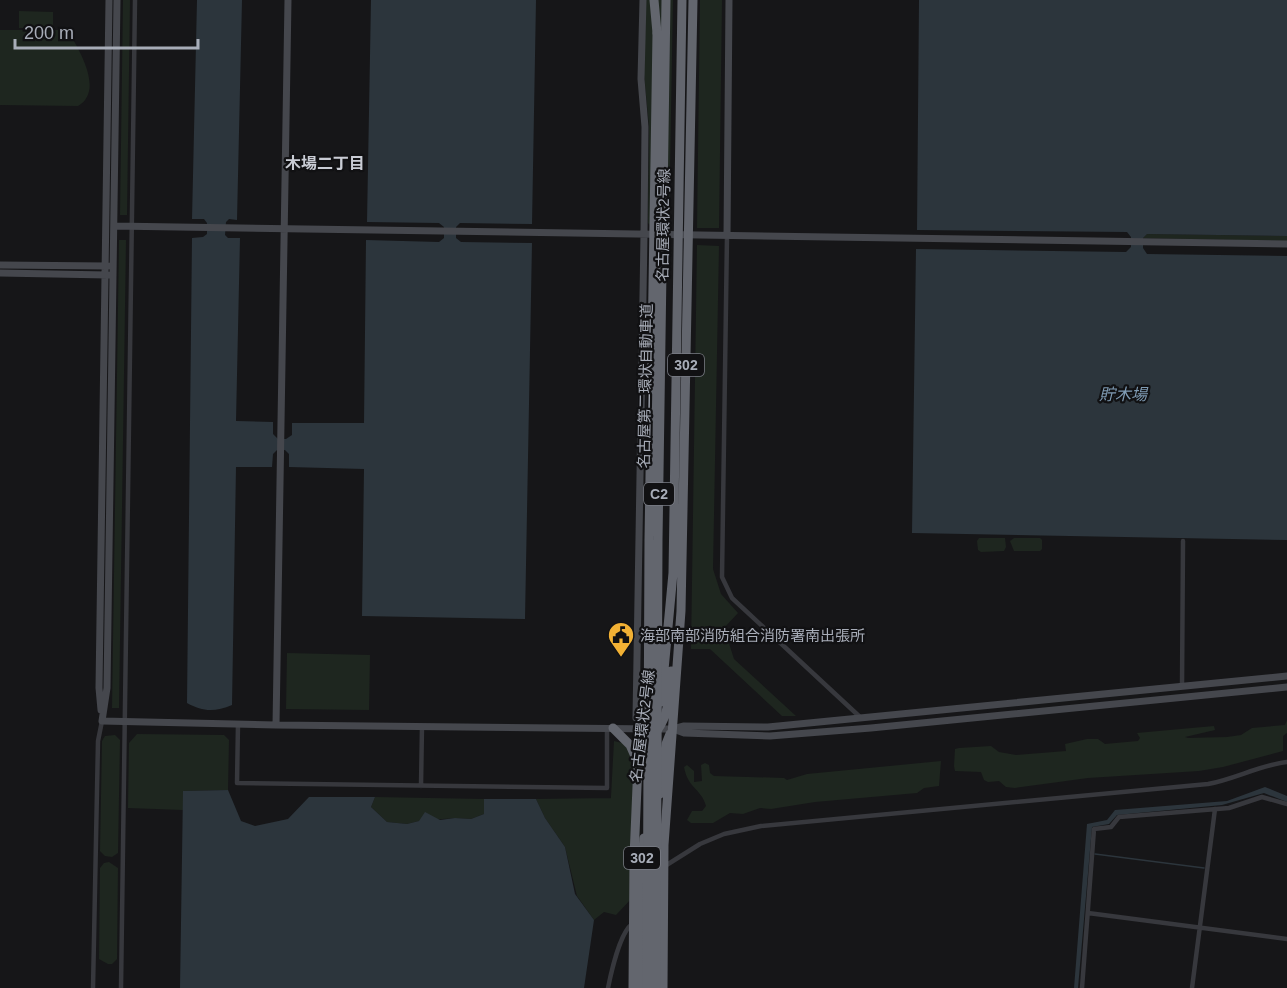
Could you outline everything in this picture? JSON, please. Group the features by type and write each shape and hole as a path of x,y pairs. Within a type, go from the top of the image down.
{"highway":[{"name":"名古屋第二環状自動車道","path":"645,988 657,33 655,0"},
{"name":"名古屋第二環状自動車道","path":"656,988 658,541 666,0"},
{"name":"名古屋環状2号線","path":"645,988 642,864 673,573 681,0"},
{"name":"名古屋環状2号線","path":"663,988 664,867 679,637 693,0"},
{"path":"658,729 666,710 672,659 679,637"},
{"path":"610,728 633,749 638,763 633,988"},
{"path":"645,988 652,956 655,857 663,762 667,739 673,729"}],"street":[{"path":"93,988 98,741 107,688 109,0"},
{"path":"109,266 114,226 117,0"},
{"path":"121,988 135,0"},
{"path":"276,725 288,0"},
{"path":"636,718 645,127 641,79 642,0"},
{"path":"729,0 722,578 732,598 860,717"},
{"path":"114,226 1287,244"},
{"path":"0,265 109,266"},
{"path":"0,273 109,275"},
{"path":"1182,686 1183,541"},
{"path":"102,722 658,729 684,726 768,727 1287,676"},
{"path":"673,729 684,734 770,736 1287,687"},
{"path":"238,724 237,783 607,788 610,728"},
{"path":"422,726 422,786"},
{"path":"664,867 700,844 724,834 760,826 1208,784 1227,780 1264,766 1287,762"},
{"path":"1082,988 1094,829 1111,827 1119,817 1229,808 1262,797 1287,804"},
{"path":"1192,988 1215,809"},
{"path":"1088,913 1287,939"},
{"path":"608,988 623,937 628,927 633,924"}],"shaded area":[{"path":"123,0 130,0 127,215 120,215"},
{"path":"646,0 673,0 669,227 651,226 648,223 649,126 644,74"},
{"path":"700,0 722,0 719,228 697,228"},
{"path":"19,11 53,12 53,28 19,28"},
{"path":"0,30 68,30 87,69 89,90 86,99 78,106 0,105"},
{"path":"1147,234 1287,236 1287,241 1143,238"},
{"path":"119,240 126,240 119,708 112,708"},
{"path":"697,245 719,246 713,569 721,594 738,613 724,628 734,659 796,716 782,716 710,649 691,649"},
{"path":"979,538 1005,538 1006,547 1004,551 981,552 978,550"},
{"path":"1014,538 1040,538 1042,549 1040,551 1014,551 1010,541"},
{"path":"287,653 370,655 369,710 286,709"},
{"path":"1287,720 1287,733 1283,736 1283,751 1199,771 1088,778 1015,788 1006,787 999,781 988,782 984,780 981,772 955,771 954,766 955,749 959,748 991,746 999,752 1016,755 1066,751 1065,744 1087,739 1098,739 1105,744 1138,741 1140,738 1137,733 1214,726 1215,730 1185,737 1227,737 1241,735 1252,728 1285,725"},
{"path":"137,734 224,735 229,740 228,790 184,791 183,810 128,808 129,743"},
{"path":"115,735 120,740 118,853 112,857 105,856 100,851 102,741 105,736"},
{"path":"614,741 626,744 640,772 639,864 633,897 616,915 604,912 594,920 577,896 565,847 545,818 536,799 611,798"},
{"path":"941,761 939,786 924,788 917,793 815,802 771,809 760,808 743,814 730,813 713,823 691,823 687,820 692,811 702,811 706,806 701,795 688,780 684,767 687,765 694,771 694,782 702,781 701,765 705,763 709,765 710,773 714,776 784,778 787,780 807,774"},
{"path":"375,797 484,799 484,814 471,819 455,818 407,824 387,822 371,807"},
{"path":"109,862 118,868 117,959 112,964 99,959 100,868 104,863"}],"water":[{"path":"197,0 242,0 237,220 229,219 226,222 225,235 228,238 240,238 236,421 273,422 273,434 278,439 286,439 292,435 292,423 364,423 366,240 439,242 444,238 444,227 439,223 367,222 371,0 536,0 532,224 460,223 456,227 456,238 461,242 532,243 525,619 362,616 364,469 289,467 289,454 285,450 277,450 273,454 272,467 236,467 232,705 209,710 187,703 192,238 203,237 207,234 207,223 204,219 192,219"},
{"name":"貯木場","path":"919,0 1287,0 1287,236 1147,234 1143,238 1143,248 1147,254 1287,256 1287,540 912,533 916,249 1126,252 1131,247 1131,237 1127,232 917,230"},
{"path":"1265,787 1287,796 1287,802 1264,793 1222,805 1117,815 1109,824 1092,827 1078,988 1074,988 1087,824 1107,820 1115,810 1227,801"},
{"path":"228,790 241,821 255,826 288,819 309,797 375,797 371,807 387,822 407,824 419,821 425,812 440,820 471,819 484,814 484,799 536,799 545,818 565,847 575,894 594,920 584,988 180,988 183,791"}],"waterway":[{"path":"1095,854 1204,868"}],"place":[{"name":"海部南部消防組合消防署南出張所","path":"621,658"}],"district":[{"name":"木場二丁目","path":"325,163"}]}
